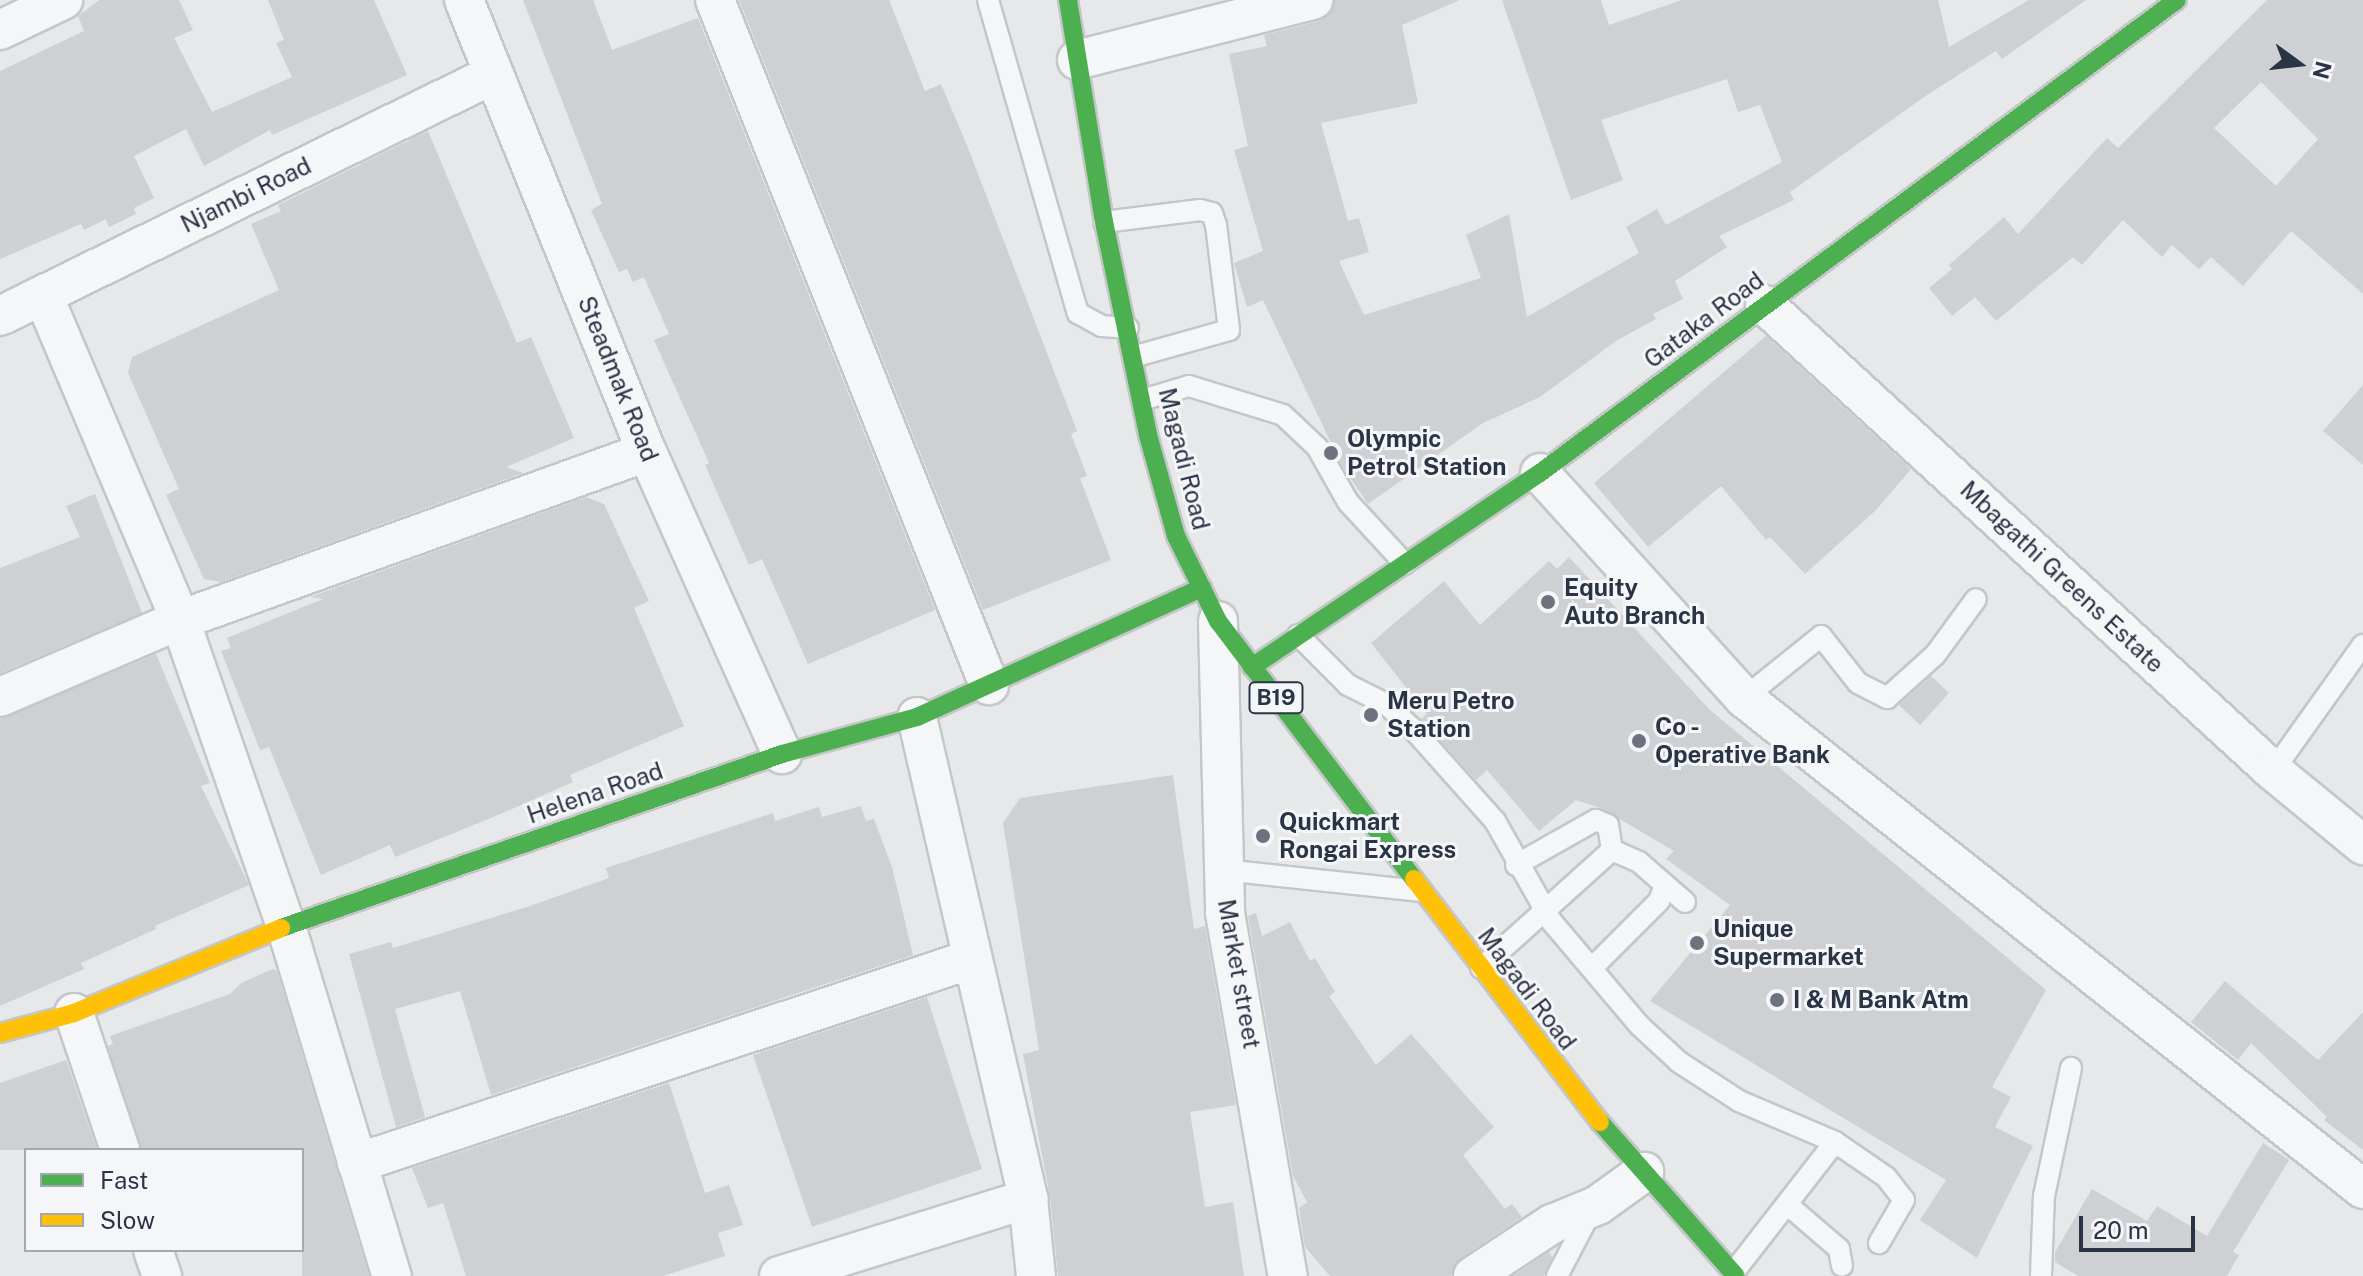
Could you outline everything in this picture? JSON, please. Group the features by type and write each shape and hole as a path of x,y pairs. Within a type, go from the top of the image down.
{"main road":[{"name":"Magadi Road","path":"1068,0 1104,222 1136,356 1142,400 1176,536 1210,605 1252,667 1584,1104 1734,1274"},
{"name":"Gataka Road","path":"1252,667 1540,473 2177,0"},
{"name":"Helena Road","path":"0,1033 74,1013 286,926 782,754 917,717 989,685 1210,605"}],"street":[{"path":"0,30 63,0"},
{"name":"Steadmak Road","path":"464,0 647,452 782,754"},
{"path":"715,0 989,685"},
{"path":"1077,60 1313,0"},
{"name":"Njambi Road","path":"0,316 492,75"},
{"path":"43,295 180,620 286,926 392,1276"},
{"name":"Mbagathi Greens Estate","path":"1765,305 2273,771 2363,845"},
{"path":"0,697 180,620 647,452"},
{"path":"1540,473 1744,698 2363,1189"},
{"name":"Market street","path":"1210,605 1225,913 1288,1276"},
{"path":"917,717 1028,1199 1036,1276"},
{"path":"357,1163 972,959"},
{"path":"74,1013 119,1148"},
{"path":"1473,1276 1552,1224 1593,1207 1644,1172"},
{"path":"779,1276 1028,1199"},
{"path":"154,1252 162,1276"}],"lane":[{"path":"988,0 1078,313 1101,326 1128,328"},
{"path":"1104,222 1200,210 1212,213 1216,225 1229,330 1136,356"},
{"path":"1142,400 1189,386 1283,415 1317,447 1348,502 1405,564"},
{"path":"1744,698 1821,636 1858,683 1887,698 1935,655 1976,599"},
{"path":"1298,635 1348,685 1386,704 1413,729 1495,821 1516,865 1546,913 1594,966 1640,1026 1679,1062 1739,1101 1835,1142 1886,1177 1904,1200 1879,1243"},
{"path":"2273,771 2363,645"},
{"path":"1516,865 1596,820 1608,825 1612,850"},
{"path":"1612,850 1639,862 1685,902"},
{"path":"1481,968 1546,913 1612,850"},
{"path":"1224,870 1422,892"},
{"path":"1594,966 1659,901 1665,885"},
{"path":"2041,1276 2044,1196 2071,1068"},
{"path":"1734,1274 1835,1142"},
{"path":"1789,1206 1839,1249 1842,1266"},
{"path":"1557,1276 1593,1207"}],"building":[{"path":"99,0 179,0 193,30 174,38 212,112 292,77 276,43 284,40 268,0 374,0 407,75 272,135 270,130 204,166 186,129 134,156 154,198 134,208 136,214 109,227 106,219 84,230 81,224 0,259 0,71 84,31 78,16"},
{"path":"523,0 593,0 612,50 698,18 935,610 808,664 762,559 749,565 705,465 709,463 654,340 669,334 644,277 633,282 627,269 619,272 591,210 602,204"},
{"path":"739,0 889,0 925,91 941,84 968,148 1077,431 1071,434 1087,476 1080,478 1111,560 983,610"},
{"path":"1334,0 1460,0 1402,25 1418,103 1321,123 1348,221 1359,218 1369,252 1339,261 1364,315 1481,278 1466,235 1509,214 1527,317 1639,253 1626,227 1657,209 1666,225 1782,162 1760,105 1738,112 1727,79 1601,120 1623,180 1571,200 1502,0 1601,0 1609,25 1682,0 1938,0 1949,47 2029,0 2086,0 2002,59 1996,51 1927,95 1790,192 1794,200 1719,236 1727,247 1675,281 1683,299 1653,314 1656,319 1616,341 1540,397 1483,423 1368,504 1341,464 1263,300 1247,307 1234,263 1263,251 1234,150 1248,146 1229,54 1267,46 1264,35 1319,21 1329,15"},
{"path":"2267,0 2363,0 2363,294 2291,231 2243,286 2211,257 2199,269 2172,245 2162,257 2123,220 2082,265 2073,257 1996,321 1975,297 1952,316 1929,288 1952,269 1949,265 2004,217 2018,234 2107,138 2118,148","holes":["2261,82 2318,139 2276,186 2214,128"]},
{"path":"428,131 517,343 531,337 574,438 506,467 523,473 221,582 204,579 166,495 179,489 128,373 132,357 279,290 251,224 281,211 278,205"},
{"path":"1766,336 1911,469 1876,510 1805,574 1770,537 1766,540 1721,486 1648,547 1594,483"},
{"path":"2363,385 2363,465 2323,431"},
{"path":"95,494 142,613 0,673 0,568 80,537 66,506"},
{"path":"586,497 604,504 649,601 634,608 684,726 570,775 573,782 503,813 395,857 390,845 321,875 269,747 260,750 221,651 231,648 227,638 323,599 310,597"},
{"path":"1569,557 1709,709 2046,990 1992,1087 2011,1097 1995,1127 2033,1146 1977,1258 1920,1220 1946,1180 1650,1001 1730,905 1666,859 1674,851 1601,808 1576,800 1539,831 1487,770 1476,780 1421,719 1427,714 1371,643 1444,581 1480,625 1549,561 1557,569"},
{"path":"156,654 210,783 201,786 249,885 155,926 156,929 81,963 84,969 0,1006 0,719"},
{"path":"1931,676 1949,693 1920,725 1899,705"},
{"path":"1173,775 1194,929 1205,926 1236,1105 1190,1112 1205,1207 1233,1202 1244,1276 1058,1276 1050,1197 1023,1054 1039,1050 1003,823 1020,798"},
{"path":"861,806 866,821 874,819 892,867 913,955 491,1095 460,991 395,1009 425,1117 396,1127 349,954 391,942 393,948 527,907 609,878 606,868 773,813 775,821 819,807 822,817"},
{"path":"1256,913 1262,936 1290,922 1310,961 1315,958 1335,992 1329,996 1376,1065 1411,1034 1494,1127 1463,1155 1505,1209 1512,1204 1522,1217 1461,1258 1451,1276 1330,1276 1305,1247 1299,1208 1307,1202 1293,1176 1248,916"},
{"path":"273,969 277,971 369,1276 302,1276 304,1148 140,1148 108,1046 113,1044 110,1036 230,994 241,983"},
{"path":"2225,981 2318,1060 2363,1012 2363,1150 2324,1120 2327,1117 2251,1043 2238,1060 2191,1022"},
{"path":"927,997 982,1169 812,1227 753,1055"},
{"path":"66,1060 96,1148 0,1150 0,1083"},
{"path":"669,1083 705,1193 729,1185 743,1225 718,1233 725,1256 663,1276 466,1276 443,1203 428,1208 412,1168"},
{"path":"2263,1143 2289,1160 2233,1252 2239,1255 2227,1276 2078,1276 2055,1262 2055,1252 2092,1189 2147,1221 2157,1206 2207,1236"},
{"path":"1549,1252 1552,1257 1544,1276 1513,1276"}],"traffic: fast":[{"path":"1068,0 1104,222 1148,435 1176,536 1218,621 1414,879"},
{"path":"1252,667 1540,473 2177,0"},
{"path":"281,928 782,754 917,717 1202,588"},
{"path":"1600,1122 1736,1276"}],"traffic: slow":[{"path":"1414,879 1600,1122"},
{"path":"0,1033 74,1013 281,928"}],"place":[{"name":"Olympic Petrol Station","path":"1331,453"},
{"name":"Equity Auto Branch","path":"1548,602"},
{"name":"Meru Petro Station","path":"1371,715"},
{"name":"Co - Operative Bank","path":"1639,741"},
{"name":"Quickmart Rongai Express","path":"1263,836"},
{"name":"Unique Supermarket","path":"1697,943"},
{"name":"I & M Bank Atm","path":"1777,1000"}]}
